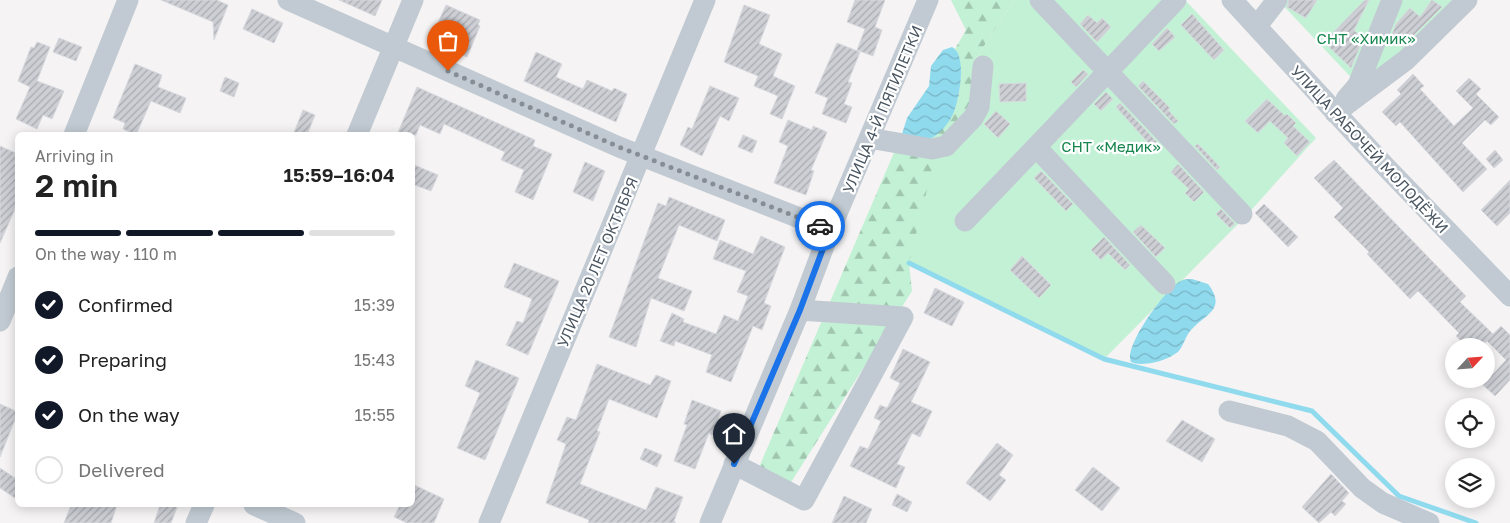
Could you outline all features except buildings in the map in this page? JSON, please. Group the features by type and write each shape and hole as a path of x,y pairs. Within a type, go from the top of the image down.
{"street":[{"path":"75,132 128,0"},
{"path":"288,0 641,156 830,230"},
{"path":"358,132 413,0"},
{"name":"УЛИЦА 20 ЛЕТ ОКТЯБРЯ","path":"489,523 706,0"},
{"name":"УЛИЦА 4-Й ПЯТИЛЕТКИ","path":"710,523 800,310 830,230 928,0"},
{"path":"1040,0 1242,214"},
{"path":"965,221 1176,0"},
{"name":"УЛИЦА РАБОЧЕЙ МОЛОДЁЖИ","path":"1232,0 1335,112 1510,296"},
{"path":"1257,26 1277,0"},
{"path":"1335,112 1358,85 1392,0"},
{"path":"1335,112 1406,60 1467,0"},
{"path":"869,138 932,149 946,146 972,118 979,106 983,66"},
{"path":"1036,147 1165,284"},
{"path":"0,321 15,284"},
{"path":"734,464 804,500 903,318 800,310"},
{"path":"1229,411 1288,426 1317,441 1362,488 1383,503 1429,523"},
{"path":"196,523 203,507"},
{"path":"259,507 296,523"}],"green space":[{"path":"951,0 1014,0 975,60 970,113 909,263 912,291 788,487 757,472 902,134 929,140 939,132 953,111 960,86 959,61 955,49 966,30"},
{"name":"СНТ «Медик»","path":"1014,0 1185,0 1316,138 1244,218 1104,359 909,263 938,145 969,113 975,60"},
{"name":"СНТ «Химик»","path":"1278,0 1462,0 1362,89"}],"water":[{"path":"952,47 960,59 961,79 958,99 951,118 943,129 929,140 902,134 907,118 929,86 931,66 943,50"},
{"path":"1192,279 1208,284 1216,299 1212,310 1191,330 1181,348 1172,356 1151,363 1136,364 1131,362 1130,354 1133,344 1147,318 1174,286 1182,280"}],"waterway":[{"path":"909,263 1104,359 1312,411 1399,496 1476,523"}],"way so far":[{"path":"448,71 619,147 820,226"}],"route":[{"path":"734,464 800,310 830,230 820,226"}]}
